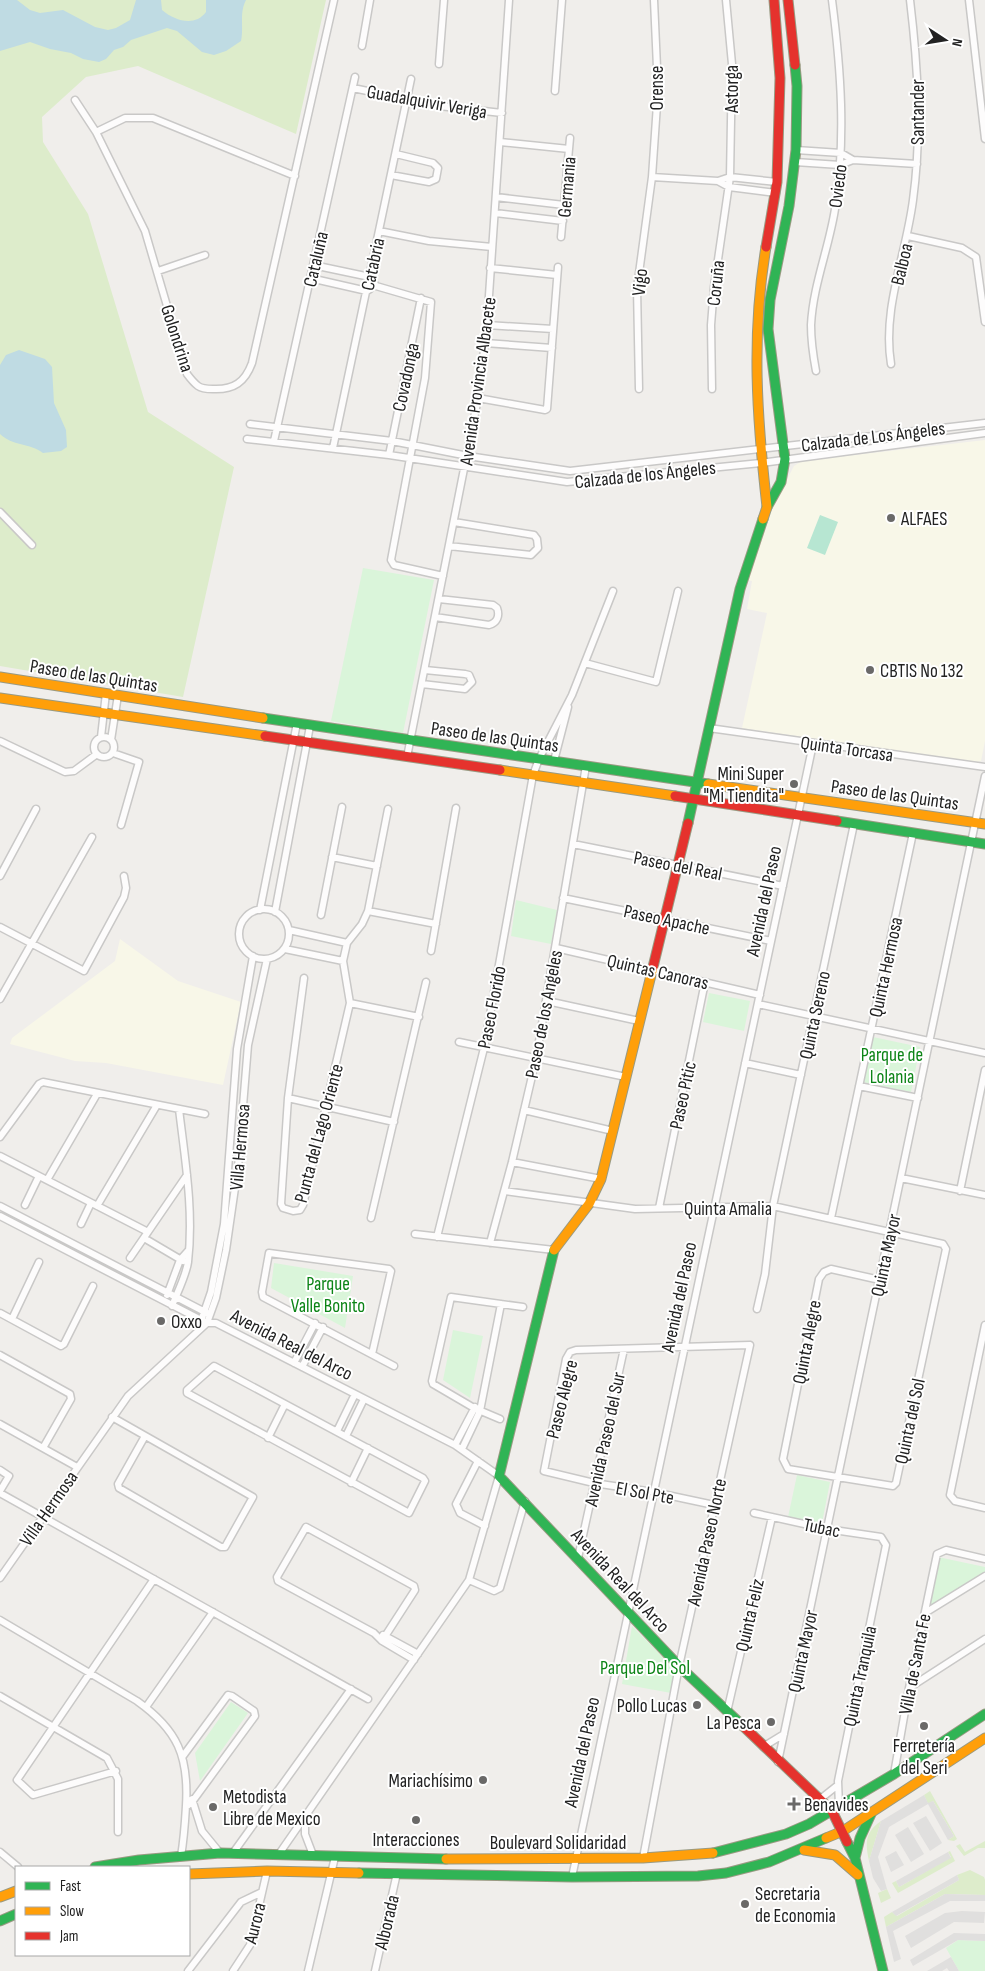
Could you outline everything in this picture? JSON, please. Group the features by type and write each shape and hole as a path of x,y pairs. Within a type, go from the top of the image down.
{"main road":[{"path":"767,507 760,449 756,324 761,276 777,182 780,112 779,55 774,0"},
{"path":"499,1476 554,1250 589,1204 601,1179 694,800 740,589 767,507 781,482 786,459 774,387 768,329 770,300 786,223 796,150 797,86 788,0"},
{"path":"780,112 798,113"},
{"path":"772,219 786,223"},
{"name":"Paseo de las Quintas","path":"0,678 410,741 980,823"},
{"name":"Paseo de las Quintas","path":"0,698 114,716 584,782 985,844"},
{"name":"Avenida Real del Arco","path":"499,1476 525,1501 680,1666 819,1800 835,1809 856,1858 858,1875 883,1971"},
{"name":"Boulevard Solidaridad","path":"100,1866 119,1862 220,1853 396,1859 697,1856 725,1851 786,1834 835,1809 894,1774 985,1714"},
{"name":"Boulevard Solidaridad","path":"190,1874 267,1871 572,1877 698,1876 726,1873 769,1862 843,1831 985,1738"},
{"path":"856,1858 860,1838 871,1813"},
{"path":"801,1850 833,1853 844,1858 858,1875"},
{"path":"0,1897 15,1891"},
{"path":"0,1921 15,1914"}],"street":[{"name":"Golondrina","path":"75,100 96,132 146,231 187,374 198,386 208,389 227,390 239,384 248,375 252,363 334,0"},
{"path":"362,46 370,0"},
{"path":"439,64 444,0"},
{"name":"Avenida Provincia Albacete","path":"407,757 466,468 478,398 487,324 509,0"},
{"path":"555,91 562,0"},
{"name":"Orense","path":"652,176 658,79 652,10 654,0"},
{"name":"Astorga","path":"726,0 732,64 730,177"},
{"name":"Oviedo","path":"816,370 811,343 811,324 815,294 835,209 841,153 841,79 832,0"},
{"name":"Santander","path":"910,0 917,75 917,164"},
{"path":"969,0 985,139"},
{"name":"Cataluña","path":"274,441 355,77"},
{"name":"Catabria","path":"333,448 411,79"},
{"name":"Guadalquivir Veriga","path":"353,88 439,106 502,113"},
{"path":"96,132 125,118 153,118 295,176"},
{"name":"Germania","path":"561,237 570,138"},
{"path":"500,142 569,148"},
{"path":"796,150 841,153 853,160"},
{"path":"392,175 429,182 436,179 438,175 438,168 432,163 396,154"},
{"path":"795,162 840,165 853,160 917,164"},
{"name":"Balboa","path":"891,364 888,346 890,314 908,236 917,164"},
{"path":"652,176 718,182 729,187 776,193"},
{"name":"Vigo","path":"639,388 637,288 652,176"},
{"path":"718,182 730,177 777,182"},
{"name":"Coruña","path":"712,389 714,287 730,177"},
{"path":"496,197 564,205"},
{"path":"494,213 563,221"},
{"path":"380,231 429,241 492,247"},
{"path":"908,236 962,248 976,257 985,322"},
{"path":"158,271 205,254"},
{"path":"313,264 370,277 376,286 430,301 426,366 391,562 394,565 443,576"},
{"path":"478,398 545,410 548,408 558,267"},
{"path":"490,268 558,275"},
{"path":"310,278 367,291 376,286"},
{"name":"Covadonga","path":"389,455 421,298"},
{"path":"487,324 553,329"},
{"path":"485,342 552,348"},
{"name":"Calzada de Los Ángeles","path":"760,449 985,423"},
{"name":"Calzada de los Ángeles","path":"250,424 392,440 468,456 575,470 760,449"},
{"name":"Calzada de los Ángeles","path":"247,439 389,455 466,468 575,482 761,463 985,433"},
{"path":"0,512 32,545"},
{"path":"449,546 531,555 538,548 537,539 534,535 454,522"},
{"path":"554,761 572,695 613,591"},
{"path":"585,663 656,682 678,591"},
{"path":"435,617 489,625 496,622 498,617 497,608 493,606 439,599"},
{"path":"422,684 465,689 472,682 469,676 464,674 424,670"},
{"path":"96,754 95,743 101,738 106,694"},
{"path":"96,754 105,758 113,753 114,746 111,740 118,695"},
{"name":"Paseo Florido","path":"437,1237 484,1048 533,775 539,759 572,695"},
{"path":"260,910 298,724"},
{"path":"275,912 310,726"},
{"name":"Quinta Torcasa","path":"710,728 985,768"},
{"path":"101,738 111,740"},
{"path":"0,741 65,772 74,771 96,754"},
{"name":"Avenida del Paseo","path":"572,1877 813,744"},
{"path":"113,753 139,762 121,825"},
{"name":"Paseo de los Angeles","path":"490,1243 505,1191 536,1059 586,766"},
{"name":"Quinta Mayor","path":"778,1762 972,842 980,823 985,776"},
{"path":"321,915 342,807"},
{"path":"431,951 456,808"},
{"path":"0,876 36,809"},
{"path":"284,948 343,961 348,943 362,924 368,911 388,810"},
{"name":"Quinta Sereno","path":"773,1206 854,824"},
{"name":"Quinta Hermosa","path":"832,1218 913,833"},
{"path":"0,998 92,837"},
{"name":"Paseo del Real","path":"573,844 783,886"},
{"path":"332,856 376,866"},
{"path":"0,927 84,971 124,897 126,888 124,876"},
{"name":"Paseo Apache","path":"563,898 771,941"},
{"path":"260,910 275,912 284,919 289,930 288,940 284,948 277,956 267,959 253,956 242,944 240,928 246,918 260,910"},
{"path":"368,911 436,924"},
{"path":"289,930 348,943"},
{"name":"Quintas Canoras","path":"556,948 760,995"},
{"name":"Villa Hermosa","path":"204,1322 204,1312 215,1274 224,1224 237,1049 253,956"},
{"name":"Villa Hermosa","path":"0,1578 112,1417 136,1388 199,1330 211,1316 221,1280 234,1201 248,1045 267,959"},
{"name":"Punta del Lago Oriente","path":"304,978 288,1098 281,1204 287,1210 300,1210 303,1205 350,1003 343,961"},
{"path":"371,1218 426,982"},
{"name":"Paseo Pitic","path":"659,1208 705,982"},
{"path":"547,1001 639,1021"},
{"path":"350,1003 419,1017"},
{"path":"758,1004 985,1052"},
{"path":"459,1042 626,1077"},
{"path":"745,1063 801,1075"},
{"path":"960,1191 985,1070"},
{"path":"0,1137 39,1084 46,1082 97,1094 205,1114"},
{"path":"860,1086 918,1098"},
{"path":"47,1180 97,1094"},
{"path":"288,1098 394,1122"},
{"path":"81,1224 157,1105"},
{"path":"172,1306 188,1264 190,1203 179,1109"},
{"path":"524,1110 613,1131"},
{"path":"0,1156 94,1204 146,1235 188,1264"},
{"path":"512,1162 601,1179"},
{"path":"130,1258 187,1175"},
{"path":"24,1205 39,1176"},
{"path":"901,1178 985,1195"},
{"name":"Quinta Amalia","path":"505,1191 635,1209 773,1206 943,1244 946,1249"},
{"name":"Avenida Real del Arco","path":"0,1206 176,1296 211,1316 216,1323"},
{"path":"757,1309 765,1274 773,1206"},
{"name":"Avenida Real del Arco","path":"0,1216 164,1302 204,1322 216,1323 455,1445 499,1476"},
{"path":"415,1234 554,1250"},
{"path":"61,1248 66,1241"},
{"name":"Quinta del Sol","path":"788,1469 889,1486 896,1483 946,1249"},
{"path":"164,1302 180,1260 188,1251"},
{"path":"372,1354 391,1271 389,1269 269,1253 262,1295 394,1366"},
{"path":"12,1320 39,1262"},
{"name":"Quinta Alegre","path":"788,1469 783,1459 819,1279 824,1272 830,1269 880,1280"},
{"path":"0,1313 59,1346 63,1346 93,1286"},
{"path":"500,1419 477,1410 433,1384 432,1381 451,1297 523,1306"},
{"path":"462,1449 480,1402 502,1304"},
{"path":"294,1363 315,1323"},
{"path":"985,1325 950,1495 955,1501 985,1508"},
{"path":"302,1367 323,1327"},
{"name":"Paseo Alegre","path":"546,1473 544,1470 568,1355 576,1350 750,1345"},
{"name":"Avenida Paseo Norte","path":"643,1858 680,1666 750,1345"},
{"name":"Avenida Paseo del Sur","path":"578,1558 624,1349"},
{"path":"0,1355 70,1394 71,1398 43,1448"},
{"path":"214,1366 337,1431 425,1478 410,1512 407,1514 187,1391 214,1366"},
{"path":"337,1431 355,1394"},
{"path":"346,1436 364,1399"},
{"path":"268,1438 285,1404"},
{"path":"455,1445 477,1410"},
{"path":"112,1417 253,1497 225,1547 221,1547 119,1488 118,1484 145,1436"},
{"path":"0,1424 78,1467"},
{"path":"351,1483 368,1448"},
{"path":"478,1461 456,1504 460,1513 485,1526"},
{"path":"0,1470 8,1474 8,1479 0,1492 42,1518 368,1699"},
{"name":"El Sol Pte","path":"546,1473 714,1505"},
{"path":"279,1854 469,1580 499,1476"},
{"path":"469,1580 494,1591 500,1588 525,1501"},
{"name":"Tubac","path":"754,1513 827,1529 881,1537 886,1546"},
{"name":"Quinta Feliz","path":"727,1712 772,1517"},
{"path":"384,1638 415,1590 414,1586 310,1528 305,1528 277,1577 278,1581 416,1657"},
{"name":"Quinta Tranquila","path":"835,1809 838,1785 886,1546"},
{"name":"Villa de Santa Fe","path":"894,1774 909,1688 937,1554 946,1550 985,1558"},
{"path":"924,1614 985,1576"},
{"path":"116,1772 31,1794 17,1780 17,1777 154,1579"},
{"path":"146,1707 213,1612"},
{"path":"0,1620 90,1671 146,1707 175,1737 183,1756 192,1802 202,1831 220,1853"},
{"path":"909,1688 985,1639"},
{"path":"234,1854 351,1689"},
{"path":"0,1696 107,1758 116,1772 120,1786 118,1832"},
{"path":"183,1756 228,1696 232,1696 254,1711 254,1716 192,1802 186,1807"},
{"path":"763,1747 784,1734"},
{"path":"819,1800 838,1785"},
{"path":"181,1856 188,1786"},
{"path":"305,1815 305,1834 313,1855"},
{"path":"0,1852 17,1866"},
{"path":"308,1971 335,1856"},
{"name":"Aurora","path":"234,1971 250,1945 267,1871"},
{"name":"Alborada","path":"375,1971 397,1873"},
{"path":"188,1971 241,1902 262,1892"}],"shaded area":[{"path":"985,440 985,741 981,761 977,762 742,728 767,613 747,609 752,581 747,580 774,504 794,466 802,461"},
{"path":"120,939 178,981 241,1002 223,1085 106,1063 75,1061 10,1044 12,1038 115,961"},
{"path":"924,1795 928,1803 933,1801 954,1836 948,1840 928,1804 889,1827 878,1857 887,1889 881,1891 873,1878 869,1861 881,1821"},
{"path":"926,1816 942,1843 930,1851 913,1823"},
{"path":"908,1827 924,1854 911,1862 895,1835"},
{"path":"896,1851 904,1865 891,1872 885,1857"},
{"path":"948,1852 951,1858 899,1887 896,1881"},
{"path":"957,1875 959,1880 896,1916 892,1912"},
{"path":"945,1894 985,1895 985,1901 950,1901 893,1931 901,1959 894,1962 886,1927"},
{"path":"962,1911 985,1912 984,1923 954,1922 911,1948 905,1936 945,1913"},
{"path":"954,1933 985,1934 985,1941 958,1940 913,1966 910,1960"},
{"path":"951,1957 959,1971 949,1971 947,1968 942,1971 927,1971"}],"green space":[{"path":"0,0 326,0 296,134 138,66 86,77 42,117 43,142 88,214 148,412 234,467 183,697 0,666"},
{"path":"820,515 838,522 825,555 807,548"},
{"path":"363,568 434,580 403,733 331,721"},
{"path":"516,900 557,910 551,944 511,936"},
{"path":"709,993 750,1001 744,1031 703,1022"},
{"name":"Parque de Lolania","path":"873,1037 920,1047 911,1092 863,1082"},
{"name":"Parque Valle Bonito","path":"274,1263 353,1276 345,1328 271,1288"},
{"path":"453,1330 483,1336 470,1398 443,1380"},
{"path":"797,1475 830,1482 822,1523 788,1517"},
{"path":"938,1557 985,1567 985,1575 925,1613"},
{"name":"Parque Del Sol","path":"632,1626 675,1669 671,1693 622,1684"},
{"path":"231,1702 248,1713 200,1781 195,1753"},
{"path":"930,1791 957,1839 954,1841 948,1840 954,1836 933,1801 928,1804 924,1795"},
{"path":"881,1821 869,1861 867,1843 869,1834"},
{"path":"985,1841 985,1848 978,1848 964,1856 956,1846 960,1844 965,1852"},
{"path":"950,1851 955,1861 898,1893 892,1883 896,1881 899,1887 951,1857 948,1852"},
{"path":"970,1870 984,1877 985,1895 945,1894 886,1927 884,1917 892,1912 897,1916 959,1880 957,1875"},
{"path":"887,1889 891,1898 881,1903 878,1893"},
{"path":"958,1940 985,1941 985,1971 959,1971 946,1948"}],"water":[{"path":"0,0 17,0 30,10 40,13 63,10 95,27 108,30 130,20 136,0 161,0 162,10 167,14 185,21 191,21 201,17 206,12 206,0 246,0 242,15 241,41 226,51 214,55 202,52 177,31 167,28 131,40 99,62 83,59 71,53 50,49 30,42 0,51"},
{"path":"19,350 45,359 52,367 54,403 66,430 67,447 61,451 43,453 10,441 0,434 0,365 6,355"}],"traffic: fast":[{"path":"767,507 781,482 785,459 768,329 770,300 789,206 796,150 797,86 795,65"},
{"path":"688,823 740,589 763,519"},
{"path":"263,718 708,784"},
{"path":"837,821 985,844"},
{"path":"554,1250 499,1476 679,1666 743,1726"},
{"path":"713,1853 786,1834 809,1824 894,1774 985,1714"},
{"path":"855,1858 860,1838 871,1814"},
{"path":"359,1873 572,1877 698,1876 726,1873 769,1862 826,1838"},
{"path":"847,1842 855,1858 883,1971"},
{"path":"101,1866 139,1860 220,1853 446,1859"},
{"path":"0,1921 15,1914"}],"traffic: slow":[{"path":"763,519 767,507 758,409 757,345 761,280 766,247"},
{"path":"0,677 263,718"},
{"path":"0,698 265,736"},
{"path":"500,770 675,796"},
{"path":"708,784 985,824"},
{"path":"554,1250 589,1204 601,1179 653,967"},
{"path":"826,1838 843,1831 985,1738"},
{"path":"804,1850 835,1855 858,1875"},
{"path":"446,1859 643,1858 713,1853"},
{"path":"190,1874 267,1871 359,1873"},
{"path":"0,1897 15,1891"}],"traffic: jam":[{"path":"766,247 777,182 780,78 774,0"},
{"path":"788,0 795,65"},
{"path":"265,736 500,770"},
{"path":"675,796 837,821"},
{"path":"653,967 688,823"},
{"path":"743,1726 832,1811 847,1842"}],"place":[{"name":"ALFAES","path":"891,518"},
{"name":"CBTIS No 132","path":"870,670"},
{"name":"Mini Super \"Mi Tiendita\"","path":"794,784"},
{"name":"Oxxo","path":"161,1321"},
{"name":"Pollo Lucas","path":"697,1705"},
{"name":"La Pesca","path":"771,1722"},
{"name":"Ferretería del Seri","path":"924,1726"},
{"name":"Mariachísimo","path":"483,1780"},
{"name":"Benavides","path":"794,1804"},
{"name":"Metodista Libre de Mexico","path":"213,1807"},
{"name":"Interacciones","path":"416,1820"},
{"name":"Secretaria de Economia","path":"745,1904"}]}
